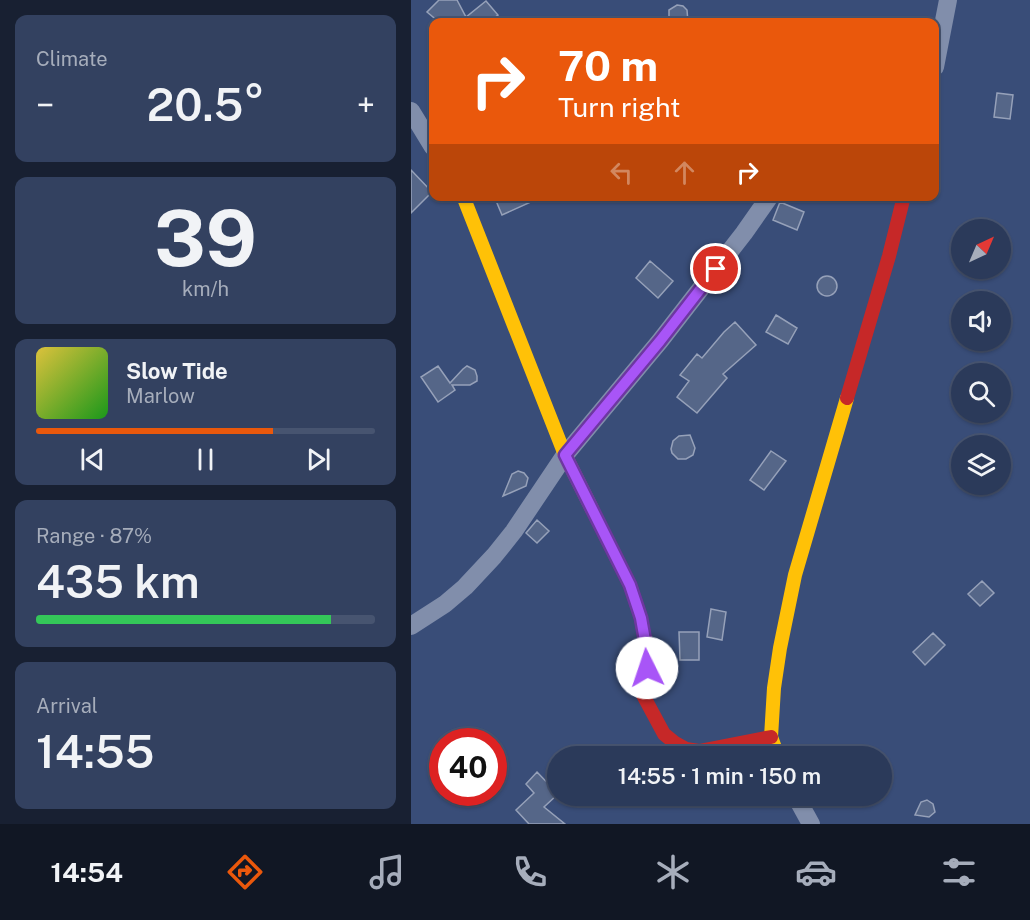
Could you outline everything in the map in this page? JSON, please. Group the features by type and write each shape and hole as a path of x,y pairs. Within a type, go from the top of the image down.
{"street":[{"path":"939,46 948,0"},
{"path":"411,111 429,140"},
{"path":"465,201 565,455 630,585 641,618 646,646 647,668 643,681 643,695 648,708 665,734 686,749 699,751 771,737"},
{"path":"411,626 445,604 465,587 494,556 514,531 565,455 660,341 766,201"},
{"path":"774,746 771,737 774,688 795,575 889,256 903,201"},
{"path":"801,806 811,824"}],"building":[{"path":"439,0 457,0 466,17 486,1 498,15 494,18 434,18 427,12"},
{"path":"677,5 683,6 687,10 688,18 669,18 669,10"},
{"path":"997,93 1013,95 1010,119 994,117"},
{"path":"411,170 429,189 429,195 411,213"},
{"path":"496,201 533,201 502,215"},
{"path":"780,202 804,212 797,230 773,220"},
{"path":"650,261 673,281 658,298 636,278"},
{"path":"827,276 834,279 837,286 834,293 827,296 820,293 817,286 820,279"},
{"path":"776,315 797,328 788,344 766,332"},
{"path":"735,322 756,345 723,374 727,378 697,413 677,397 689,381 680,375 697,354 702,358"},
{"path":"438,366 450,383 467,366 475,370 477,381 470,385 452,385 455,390 438,402 421,377"},
{"path":"690,435 695,448 693,455 686,459 678,459 672,453 673,441 679,436"},
{"path":"771,451 786,461 764,490 750,480"},
{"path":"518,471 524,473 528,478 526,486 503,496 512,474"},
{"path":"537,520 549,531 537,543 526,533"},
{"path":"982,581 994,593 980,606 968,594"},
{"path":"711,609 726,612 722,640 707,637"},
{"path":"679,632 699,632 699,660 680,660"},
{"path":"933,633 945,645 925,665 913,652"},
{"path":"537,772 547,782 547,804 544,807 565,824 529,824 516,810 534,793 526,784"},
{"path":"927,800 933,804 935,812 929,817 915,815 921,802"}],"traffic: slow":[{"path":"465,201 565,455 592,509"},
{"path":"774,746 771,737 774,688 795,575 847,398"}],"traffic: jam":[{"path":"847,398 903,201"},
{"path":"592,509 630,585 641,618 646,646 643,695 664,734 686,749 699,751 771,737"}],"route":[{"path":"647,668 641,618 630,585 565,455 660,341 716,269"}]}
